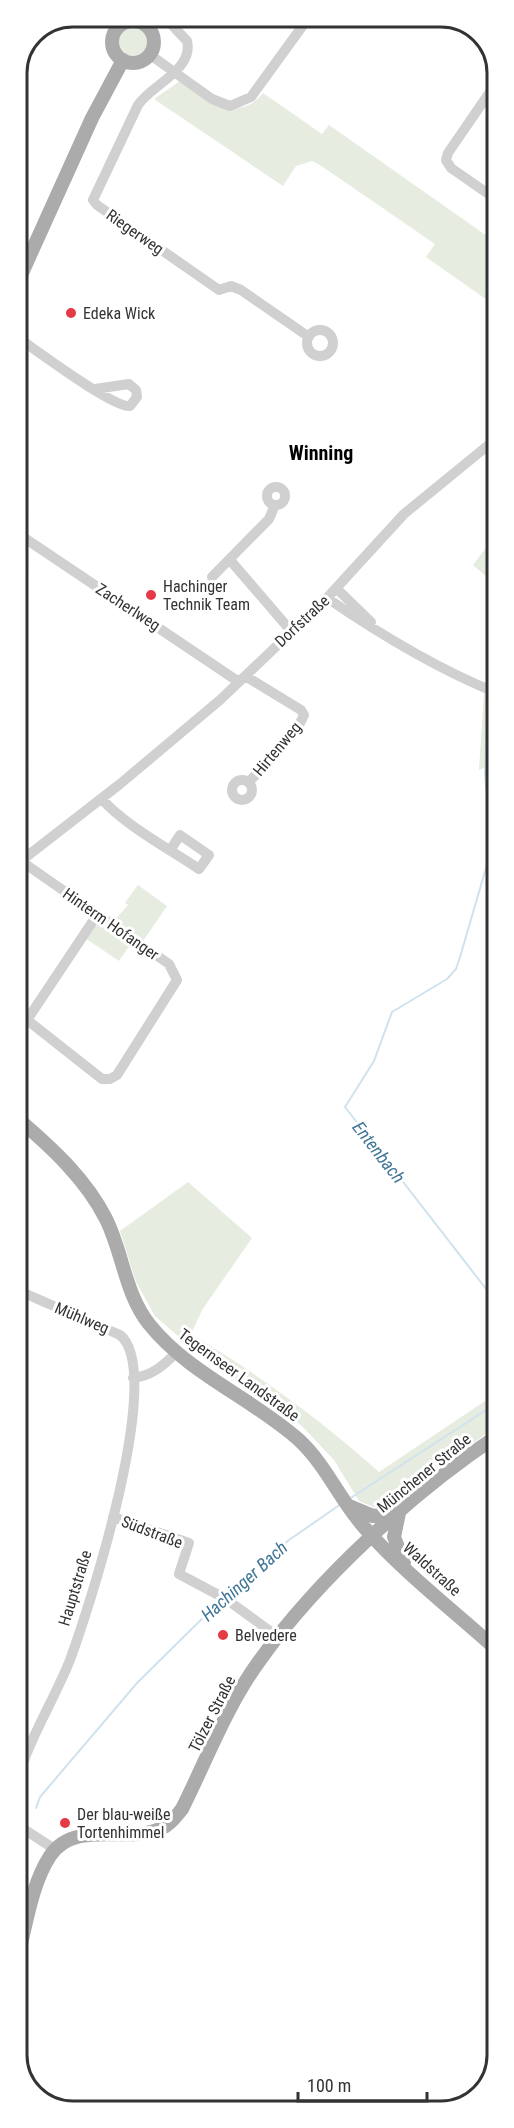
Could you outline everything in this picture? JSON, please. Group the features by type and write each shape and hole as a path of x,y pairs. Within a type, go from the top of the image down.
{"main road":[{"path":"121,27 114,32 114,51 123,60 134,63 149,54 153,38 148,27"},
{"path":"27,262 92,118 123,60"},
{"name":"Tegernseer Landstraße","path":"27,1127 68,1166 95,1200 113,1237 138,1305 148,1322 177,1352 291,1433 316,1458 347,1506 373,1537"},
{"name":"Münchener Straße","path":"373,1537 444,1474 487,1443"},
{"path":"347,1506 373,1516 399,1513 394,1537 409,1570"},
{"name":"Tölzer Straße","path":"56,1850 82,1836 152,1832 171,1821 182,1809 235,1701 259,1661 309,1600 373,1537"},
{"name":"Waldstraße","path":"373,1537 487,1641"},
{"path":"355,1554 373,1552 388,1557 409,1570"},
{"path":"27,1923 40,1876 56,1850"}],"street":[{"path":"173,71 186,56 188,47 187,41 174,27"},
{"path":"149,54 220,104 230,105 241,102 260,86 302,27"},
{"name":"Riegerweg","path":"173,71 164,83 144,96 138,105 93,200 219,290 231,286 241,290 309,337"},
{"path":"487,96 448,153 446,160 451,168 487,194"},
{"path":"27,344 95,389"},
{"name":"Dorfstraße","path":"27,857 102,799 242,679 327,598 404,514 487,446"},
{"path":"212,577 269,519 275,505"},
{"name":"Zacherlweg","path":"27,539 242,679"},
{"path":"230,560 291,631"},
{"path":"336,588 378,629"},
{"path":"327,598 362,622 378,629 431,662 487,689"},
{"name":"Hirtenweg","path":"242,679 301,710 304,715 296,730 249,782"},
{"path":"102,799 110,808 171,849"},
{"name":"Hinterm Hofanger","path":"27,868 169,964 177,980 117,1075 110,1079 102,1079 27,1020"},
{"path":"27,1020 97,915"},
{"name":"Mühlweg","path":"27,1294 120,1335 130,1346 133,1395"},
{"path":"133,1378 143,1377 161,1368 177,1352"},
{"name":"Hauptstraße","path":"27,1758 70,1659 112,1517 129,1453 133,1395"},
{"name":"Südstraße","path":"112,1517 189,1543 178,1574 223,1598 278,1637"},
{"path":"27,1831 56,1850"}],"shaded area":[{"path":"132,27 143,32 148,43 143,54 132,59 121,54 116,43 121,32"},
{"path":"180,81 211,100 232,107 243,107 263,93 322,134 329,125 487,236 487,300 426,257 435,244 320,165 312,161 296,166 283,186 154,99"},
{"path":"485,549 487,550 487,577 473,565"},
{"path":"484,693 487,695 487,766 479,770"},
{"path":"138,885 167,906 143,941 114,921 128,905 125,903"},
{"path":"97,921 130,945 119,961 85,938"},
{"path":"188,1182 252,1238 202,1310 191,1334 288,1398 379,1472 487,1400 487,1433 428,1475 396,1505 376,1508 359,1501 334,1460 302,1426 187,1344 155,1316 136,1282 120,1231"}],"waterway":[{"name":"Entenbach","path":"487,725 485,775 487,792"},
{"name":"Entenbach","path":"487,864 456,969 447,979 392,1012 374,1061 345,1107 487,1290"},
{"name":"Hachinger Bach","path":"349,1499 487,1409"},
{"name":"Hachinger Bach","path":"226,1595 289,1540 341,1504"},
{"name":"Hachinger Bach","path":"36,1808 40,1797 137,1683 220,1601"}],"place":[{"name":"Edeka Wick","path":"71,313"},
{"name":"Hachinger Technik Team","path":"151,595"},
{"name":"Belvedere","path":"223,1635"},
{"name":"Der blau-weiße Tortenhimmel","path":"65,1823"}],"district":[{"name":"Winning","path":"321,453"}]}
